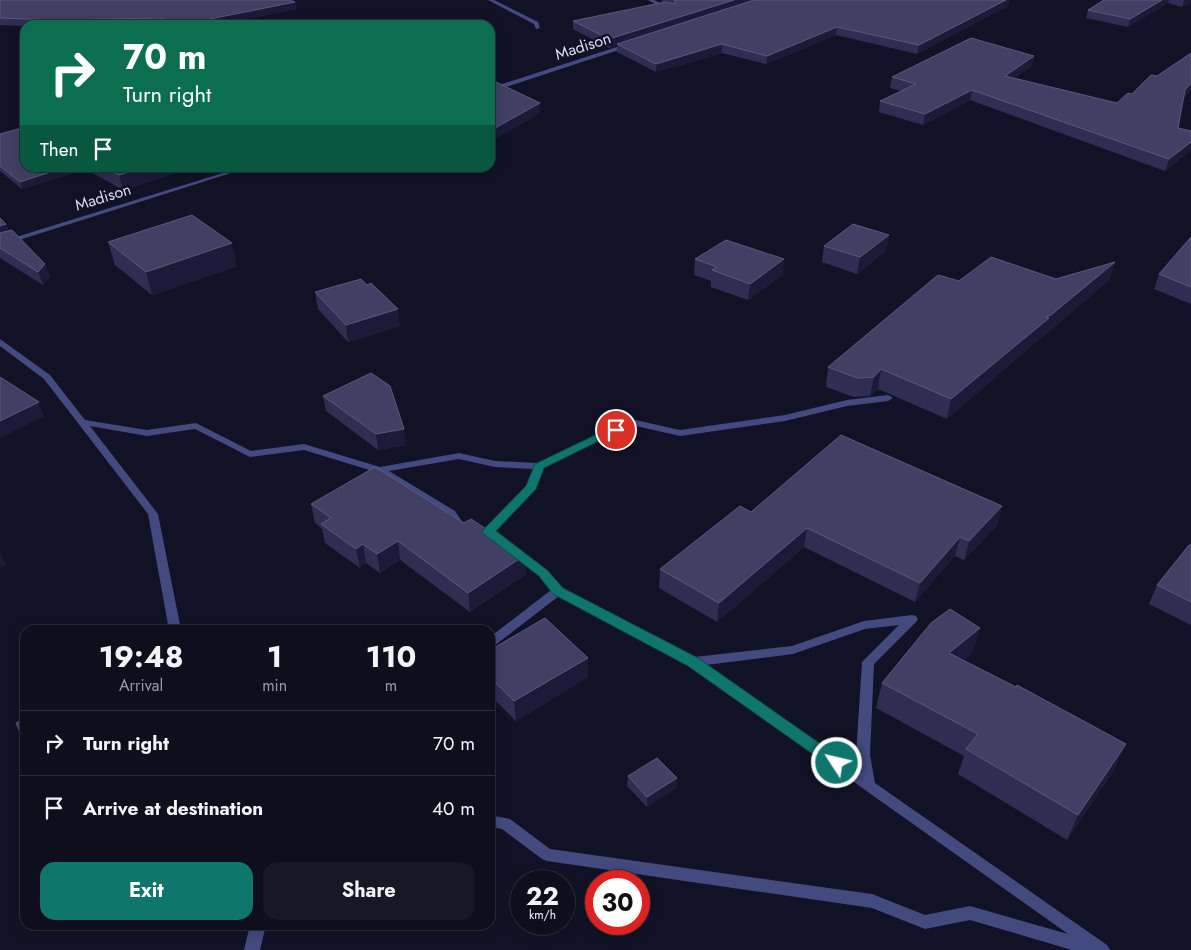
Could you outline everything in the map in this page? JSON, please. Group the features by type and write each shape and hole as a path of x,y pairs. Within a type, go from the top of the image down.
{"street":[{"path":"490,0 536,23 538,28"},
{"path":"650,0 672,10"},
{"name":"Madison","path":"495,88 639,42"},
{"name":"Madison","path":"0,244 231,172"},
{"path":"0,342 47,377 153,514 174,625"},
{"path":"380,470 459,456 495,464 539,466 631,422 680,433 785,418 847,403 888,398"},
{"path":"82,422 147,434 196,426 250,454 304,447 380,470 451,513 461,529 479,531 543,573 558,591 693,662 1102,950"},
{"path":"479,531 532,487 539,466"},
{"path":"495,639 558,591"},
{"path":"693,662 793,650 864,625 912,619 868,662 863,755 869,786"},
{"path":"495,822 505,823 547,855 872,901 925,922 970,913 1097,950"},
{"path":"252,950 257,930"}],"building":[{"path":"0,0 290,0 295,2 205,20 165,20 159,18 54,20 0,18"},
{"path":"675,0 734,0 609,39 573,21 665,2 675,4"},
{"path":"754,0 1006,0 919,45 837,27 767,56 722,44 656,64 617,44"},
{"path":"1104,0 1162,0 1130,19 1088,10"},
{"path":"971,38 1034,56 1005,76 1117,103 1128,93 1132,94 1151,75 1157,76 1191,53 1191,83 1185,90 1178,128 1191,131 1191,142 1169,159 972,90 925,114 880,101 916,84 892,77"},
{"path":"496,82 540,103 495,128"},
{"path":"20,128 20,172 51,172 20,182 0,166 0,134"},
{"path":"113,172 129,172 119,175"},
{"path":"192,215 232,243 146,272 108,242"},
{"path":"0,218 6,224 0,226"},
{"path":"853,224 889,235 860,257 824,246"},
{"path":"12,230 45,264 38,272 0,248 0,233"},
{"path":"1191,237 1191,287 1159,274"},
{"path":"726,240 784,259 750,284 712,270 717,267 695,259"},
{"path":"991,257 1056,279 1115,262 1051,315 1046,317 1049,318 951,399 881,369 874,377 857,378 828,367 938,275 959,281"},
{"path":"361,279 367,285 371,283 398,309 346,325 315,292"},
{"path":"371,373 390,386 404,429 376,434 323,396"},
{"path":"0,377 39,402 0,421"},
{"path":"841,435 1002,506 969,541 960,537 920,583 807,528 719,603 660,569 740,506 751,512"},
{"path":"375,467 464,523 471,519 525,555 468,593 398,541 377,554 363,544 356,549 321,524 331,518 311,504"},
{"path":"1189,545 1191,545 1191,602 1157,585"},
{"path":"950,609 980,628 949,653 1016,687 1017,685 1126,744 1078,815 966,749 978,734 882,683 931,623"},
{"path":"545,618 588,658 514,701 495,682 495,647"},
{"path":"20,721 20,732 16,723"},
{"path":"657,758 677,778 647,797 628,776"}],"route":[{"path":"616,430 539,466 532,487 488,532 543,573 558,591 693,662 837,763"}]}
